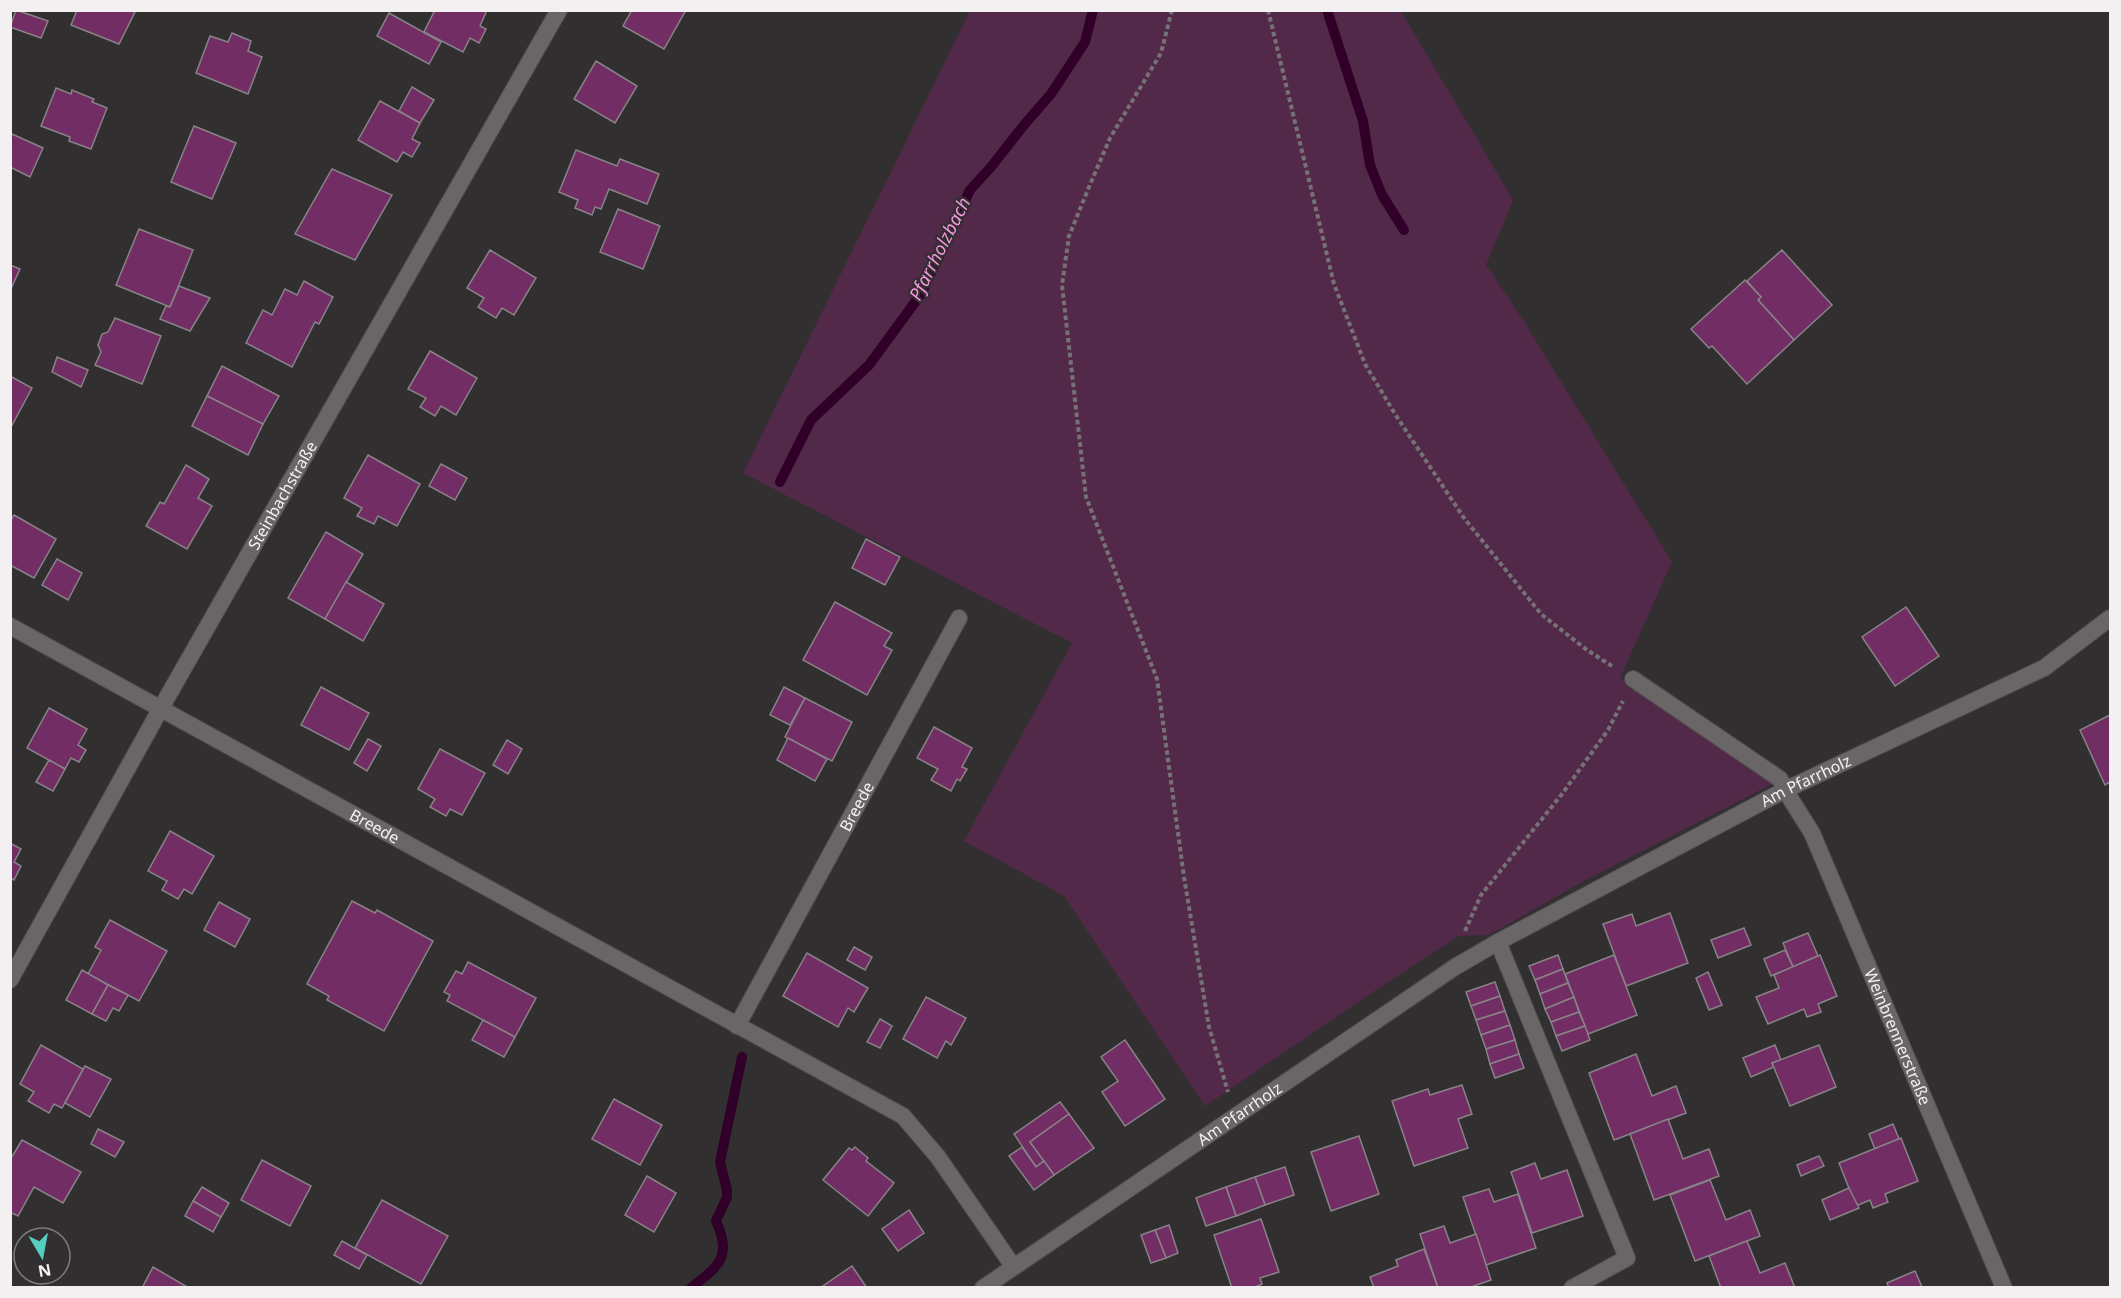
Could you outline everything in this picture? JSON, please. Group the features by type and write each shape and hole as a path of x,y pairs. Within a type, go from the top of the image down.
{"street":[{"name":"Steinbachstraße","path":"10,980 161,708 559,10"},
{"name":"Breede","path":"737,1026 959,618"},
{"name":"Am Pfarrholz","path":"983,1287 1455,967 1785,790 2044,668 2110,618"},
{"name":"Breede","path":"10,626 903,1116 938,1157 1013,1266"},
{"name":"Weinbrennerstraße","path":"1634,679 1780,778 1785,790 1812,832 2004,1287"},
{"path":"1498,942 1628,1258 1572,1287"}],"path":[{"path":"1172,10 1161,53 1110,138 1069,236 1062,285 1086,497 1157,679 1184,877 1209,1027 1235,1116"},
{"path":"1268,10 1334,284 1365,364 1395,414 1464,518 1541,614 1587,650 1634,679 1608,730 1562,794 1481,896 1464,934 1455,967"}],"shaded area":[{"path":"970,11 1401,11 1513,200 1486,265 1523,320 1672,562 1620,678 1776,782 1582,882 1489,935 1459,936 1205,1106 1064,896 964,841 1072,643 743,473"}],"building":[{"path":"16,10 48,21 41,38 10,27"},
{"path":"77,10 136,10 119,44 71,25"},
{"path":"435,10 487,10 480,26 486,29 479,43 470,38 463,52 424,32"},
{"path":"632,10 686,10 664,49 623,26"},
{"path":"389,13 441,42 429,64 377,36"},
{"path":"232,33 251,41 248,51 262,57 248,94 196,73 210,36 228,42"},
{"path":"596,61 637,86 615,123 574,99"},
{"path":"412,87 434,100 420,123 399,111"},
{"path":"56,88 71,94 72,90 94,99 92,102 107,108 91,149 69,141 70,137 41,126"},
{"path":"380,101 420,123 412,139 420,143 412,157 403,152 397,162 358,140"},
{"path":"194,126 236,143 212,199 171,182"},
{"path":"12,134 43,148 30,177 10,167"},
{"path":"576,150 617,166 620,159 659,174 647,204 609,189 601,209 595,207 592,215 575,208 578,200 559,192"},
{"path":"332,169 392,195 355,260 295,234"},
{"path":"618,209 660,226 643,269 600,252"},
{"path":"139,229 193,250 170,307 116,285"},
{"path":"490,250 536,278 514,315 502,308 496,318 478,307 484,298 467,288"},
{"path":"1782,250 1832,305 1794,340 1758,300 1761,297 1747,281"},
{"path":"10,265 20,269 10,291"},
{"path":"1745,280 1761,297 1758,300 1794,340 1747,384 1712,346 1709,348 1691,329"},
{"path":"304,281 333,297 319,324 315,322 292,367 246,343 263,310 272,315 285,289 297,295"},
{"path":"179,286 210,298 190,331 160,319 166,306 170,307"},
{"path":"115,318 161,336 142,384 95,365 101,352 98,345 102,334 108,332"},
{"path":"430,351 477,378 456,415 441,406 435,416 420,407 426,398 408,389"},
{"path":"57,357 88,370 81,387 52,372"},
{"path":"222,366 279,396 263,424 207,396"},
{"path":"10,376 32,388 10,429"},
{"path":"207,396 263,424 248,455 192,426"},
{"path":"368,455 420,484 397,526 378,516 374,524 357,516 362,508 344,498"},
{"path":"441,464 467,478 455,500 429,486"},
{"path":"186,465 209,479 198,498 212,506 187,549 146,526 160,502 164,504"},
{"path":"14,515 56,539 34,578 10,565 10,521"},
{"path":"326,532 363,554 325,619 288,598"},
{"path":"866,539 900,557 885,585 852,568"},
{"path":"57,559 82,573 68,600 42,585"},
{"path":"346,582 384,604 363,641 325,619"},
{"path":"835,602 892,633 884,646 892,650 867,695 803,660"},
{"path":"1906,607 1939,656 1895,686 1862,637"},
{"path":"321,687 369,713 349,750 301,725"},
{"path":"784,687 805,698 790,725 770,715"},
{"path":"805,698 852,722 832,761 785,737"},
{"path":"49,708 87,729 78,745 86,750 79,762 71,758 65,769 27,748"},
{"path":"2110,715 2110,782 2105,785 2080,730"},
{"path":"934,727 972,748 962,767 967,769 960,781 957,779 951,791 931,780 938,769 917,758"},
{"path":"788,738 827,759 815,781 777,760"},
{"path":"368,739 381,746 367,771 354,763"},
{"path":"507,740 522,749 508,774 493,765"},
{"path":"440,749 485,773 462,815 450,809 446,816 430,807 435,799 418,789"},
{"path":"49,760 65,769 53,791 36,782"},
{"path":"170,831 214,856 192,894 184,889 178,899 162,890 167,881 148,871"},
{"path":"10,843 21,849 14,862 21,866 14,880 10,878"},
{"path":"352,901 375,913 377,910 433,941 384,1031 327,1000 329,996 307,984"},
{"path":"219,902 250,919 235,947 204,930"},
{"path":"1670,913 1688,963 1626,986 1603,924 1632,914 1636,926"},
{"path":"110,920 167,951 139,1001 88,974 101,950 95,947"},
{"path":"1744,928 1751,945 1718,958 1711,940"},
{"path":"1808,933 1818,956 1793,967 1783,943"},
{"path":"854,947 872,957 865,970 847,960"},
{"path":"1785,950 1793,967 1771,976 1764,959"},
{"path":"807,953 868,988 854,1012 848,1008 838,1027 783,996"},
{"path":"1558,955 1563,969 1535,980 1529,966"},
{"path":"1614,955 1637,1015 1588,1034 1565,974"},
{"path":"1820,955 1837,996 1818,1004 1821,1012 1807,1017 1804,1009 1768,1024 1756,997 1779,988 1774,975"},
{"path":"468,962 536,998 515,1037 447,1001 450,995 444,992 456,971 462,974"},
{"path":"1563,969 1568,983 1540,994 1535,980"},
{"path":"82,970 108,985 92,1014 66,1000"},
{"path":"1708,972 1722,1005 1709,1010 1696,978"},
{"path":"1495,982 1500,996 1471,1006 1466,992"},
{"path":"1568,983 1574,997 1545,1009 1540,994"},
{"path":"108,985 128,995 119,1011 113,1008 106,1021 92,1014"},
{"path":"1500,996 1505,1011 1476,1020 1471,1006"},
{"path":"926,997 966,1018 951,1045 946,1041 937,1058 903,1039"},
{"path":"1574,997 1579,1012 1551,1022 1545,1009"},
{"path":"1505,1011 1510,1025 1481,1035 1476,1020"},
{"path":"1579,1012 1585,1026 1556,1036 1551,1022"},
{"path":"880,1019 892,1026 880,1048 867,1042"},
{"path":"483,1020 515,1037 504,1057 472,1040"},
{"path":"1510,1025 1515,1040 1486,1049 1481,1035"},
{"path":"1585,1026 1590,1040 1562,1051 1556,1036"},
{"path":"1125,1040 1165,1099 1125,1126 1102,1092 1118,1081 1101,1057"},
{"path":"1515,1040 1519,1054 1490,1064 1486,1049"},
{"path":"41,1045 83,1069 62,1108 54,1104 49,1113 28,1101 34,1092 20,1084"},
{"path":"1775,1045 1781,1060 1772,1063 1774,1067 1751,1077 1743,1058"},
{"path":"1819,1045 1836,1087 1790,1106 1772,1063"},
{"path":"1519,1054 1524,1068 1495,1078 1490,1064"},
{"path":"1636,1054 1652,1096 1676,1086 1686,1113 1614,1140 1589,1073"},
{"path":"85,1066 111,1079 90,1117 65,1103"},
{"path":"1462,1085 1472,1114 1458,1119 1468,1148 1414,1166 1392,1101 1428,1089 1430,1095"},
{"path":"614,1099 662,1125 640,1165 592,1139"},
{"path":"1060,1102 1069,1114 1030,1142 1044,1161 1036,1167 1014,1134"},
{"path":"1069,1114 1094,1148 1054,1175 1030,1142"},
{"path":"1668,1119 1683,1159 1709,1149 1719,1176 1654,1200 1630,1134"},
{"path":"1893,1124 1899,1139 1875,1149 1869,1134"},
{"path":"98,1129 124,1142 115,1157 91,1144"},
{"path":"1359,1136 1379,1194 1331,1211 1311,1152"},
{"path":"1901,1138 1918,1181 1885,1194 1888,1202 1873,1208 1870,1200 1856,1206 1839,1163"},
{"path":"22,1140 81,1172 63,1203 34,1187 18,1216 10,1212 10,1160"},
{"path":"855,1147 868,1158 866,1161 894,1183 868,1216 823,1180 849,1148 852,1150"},
{"path":"1022,1147 1036,1167 1044,1161 1054,1175 1034,1190 1009,1156"},
{"path":"1819,1156 1824,1166 1801,1176 1797,1165"},
{"path":"262,1160 311,1186 290,1226 241,1200"},
{"path":"1535,1163 1541,1179 1567,1170 1583,1216 1532,1233 1511,1172"},
{"path":"1285,1167 1294,1195 1265,1205 1255,1177"},
{"path":"647,1176 676,1193 654,1232 625,1215"},
{"path":"1255,1177 1265,1205 1236,1216 1226,1187"},
{"path":"1710,1180 1726,1220 1750,1210 1760,1236 1695,1261 1670,1195"},
{"path":"202,1187 229,1203 221,1217 193,1201"},
{"path":"1226,1187 1236,1216 1206,1226 1196,1198"},
{"path":"1849,1188 1859,1208 1830,1220 1822,1200"},
{"path":"1489,1189 1494,1202 1518,1194 1536,1248 1486,1265 1463,1197"},
{"path":"382,1200 448,1236 421,1284 355,1248"},
{"path":"193,1201 221,1217 213,1232 185,1216"},
{"path":"909,1210 924,1233 898,1251 882,1229"},
{"path":"1261,1219 1279,1272 1260,1278 1262,1284 1253,1288 1232,1288 1214,1235"},
{"path":"1169,1225 1178,1253 1166,1258 1155,1230"},
{"path":"1444,1226 1450,1243 1476,1234 1491,1280 1468,1288 1438,1288 1420,1234"},
{"path":"1155,1230 1166,1258 1151,1263 1141,1235"},
{"path":"342,1241 367,1255 359,1269 334,1255"},
{"path":"1747,1241 1760,1273 1785,1263 1795,1288 1721,1288 1709,1256"},
{"path":"1424,1249 1438,1288 1374,1288 1370,1277 1398,1266 1396,1260"},
{"path":"852,1266 867,1288 820,1288"},
{"path":"153,1267 189,1288 142,1288"},
{"path":"1915,1271 1922,1287 1889,1288 1887,1283"}],"waterway":[{"name":"Pfarrholzbach","path":"780,482 811,420 869,365 921,294 970,190 1051,94 1085,42 1093,10"},
{"path":"1327,10 1363,121 1370,165 1382,195 1404,230"},
{"path":"691,1288 715,1267 723,1253 721,1234 716,1221 727,1197 727,1190 720,1162 742,1057"}]}
